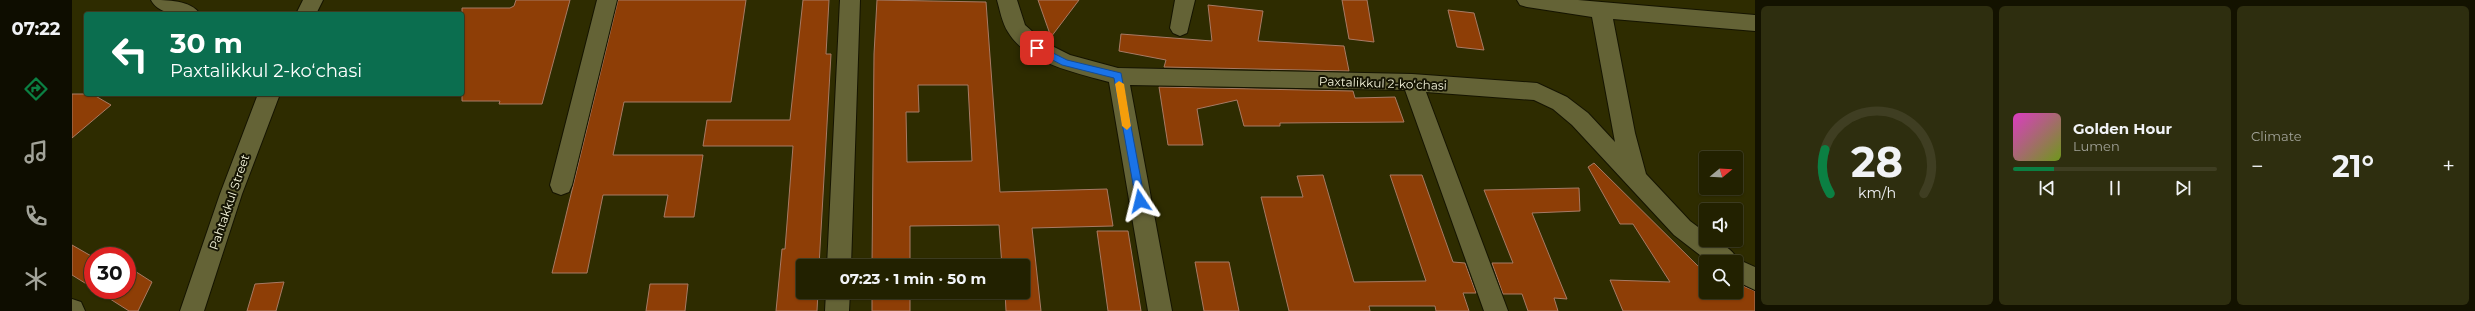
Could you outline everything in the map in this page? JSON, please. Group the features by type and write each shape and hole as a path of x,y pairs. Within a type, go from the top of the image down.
{"street":[{"path":"161,0 186,12"},
{"path":"307,12 313,0"},
{"path":"561,185 607,0"},
{"path":"839,259 850,0"},
{"name":"Paxtalikkul 2-koʻchasi","path":"1007,0 1016,29 1037,48 1065,62 1118,76 1412,82 1537,92 1560,103 1580,119 1682,228 1718,255"},
{"path":"1180,28 1185,0"},
{"path":"1527,0 1601,11 1755,22"},
{"path":"1601,11 1624,133 1635,178"},
{"path":"1118,76 1160,311"},
{"path":"1412,82 1496,311"},
{"name":"Pahtakkul Street","path":"192,311 231,194 268,96"},
{"path":"1743,273 1755,279"},
{"path":"837,311 838,299"}],"building":[{"path":"516,0 570,0 542,104 499,104 500,101 462,101 462,96 464,96 464,12 462,12 462,8 510,8 514,6"},
{"path":"618,0 746,0 731,102 624,102 613,155 703,155 694,217 664,217 668,195 603,195 587,273 552,273"},
{"path":"803,0 829,0 826,54 831,54 819,259 796,259 796,299 818,299 817,311 776,311 782,249 785,249 793,146 703,146 707,120 790,120"},
{"path":"877,0 986,2 1000,192 1107,189 1113,226 1032,228 1041,311 1006,311 1005,299 1030,299 1030,259 1001,259 999,225 910,226 910,259 872,259 874,54","holes":["918,85 968,85 972,161 907,162 906,112 919,112"]},
{"path":"1038,0 1079,0 1051,37"},
{"path":"1342,0 1367,0 1374,42 1349,39"},
{"path":"1208,5 1263,11 1258,41 1344,46 1349,71 1164,67 1166,60 1119,51 1121,34 1212,41"},
{"path":"1448,10 1474,13 1484,50 1457,47"},
{"path":"1159,87 1353,91 1355,98 1395,97 1404,122 1280,123 1280,126 1244,126 1237,100 1197,109 1203,145 1168,145"},
{"path":"72,94 95,96 111,105 72,138"},
{"path":"1594,163 1699,267 1699,299 1743,299 1743,286 1755,291 1755,311 1623,311 1610,280 1670,282 1633,224 1620,224 1588,167"},
{"path":"1323,175 1354,282 1426,281 1390,175 1422,175 1453,262 1465,263 1476,293 1463,293 1469,311 1436,311 1435,306 1369,306 1370,311 1289,311 1261,197 1303,197 1297,176"},
{"path":"1579,188 1580,211 1532,213 1567,299 1554,298 1558,311 1528,311 1522,294 1503,294 1492,263 1513,263 1484,190"},
{"path":"1097,231 1128,231 1141,311 1108,311"},
{"path":"72,245 84,252 84,282 72,275"},
{"path":"1195,262 1229,262 1239,311 1204,311"},
{"path":"136,272 152,282 138,311 129,311 110,299 136,299"},
{"path":"284,282 276,311 247,311 255,284"},
{"path":"650,284 688,284 685,311 646,311"},
{"path":"872,299 910,299 910,311 872,311"}],"slow traffic":[{"path":"1119,84 1127,126"}],"route":[{"path":"1037,48 1065,62 1118,76 1140,201"}]}
